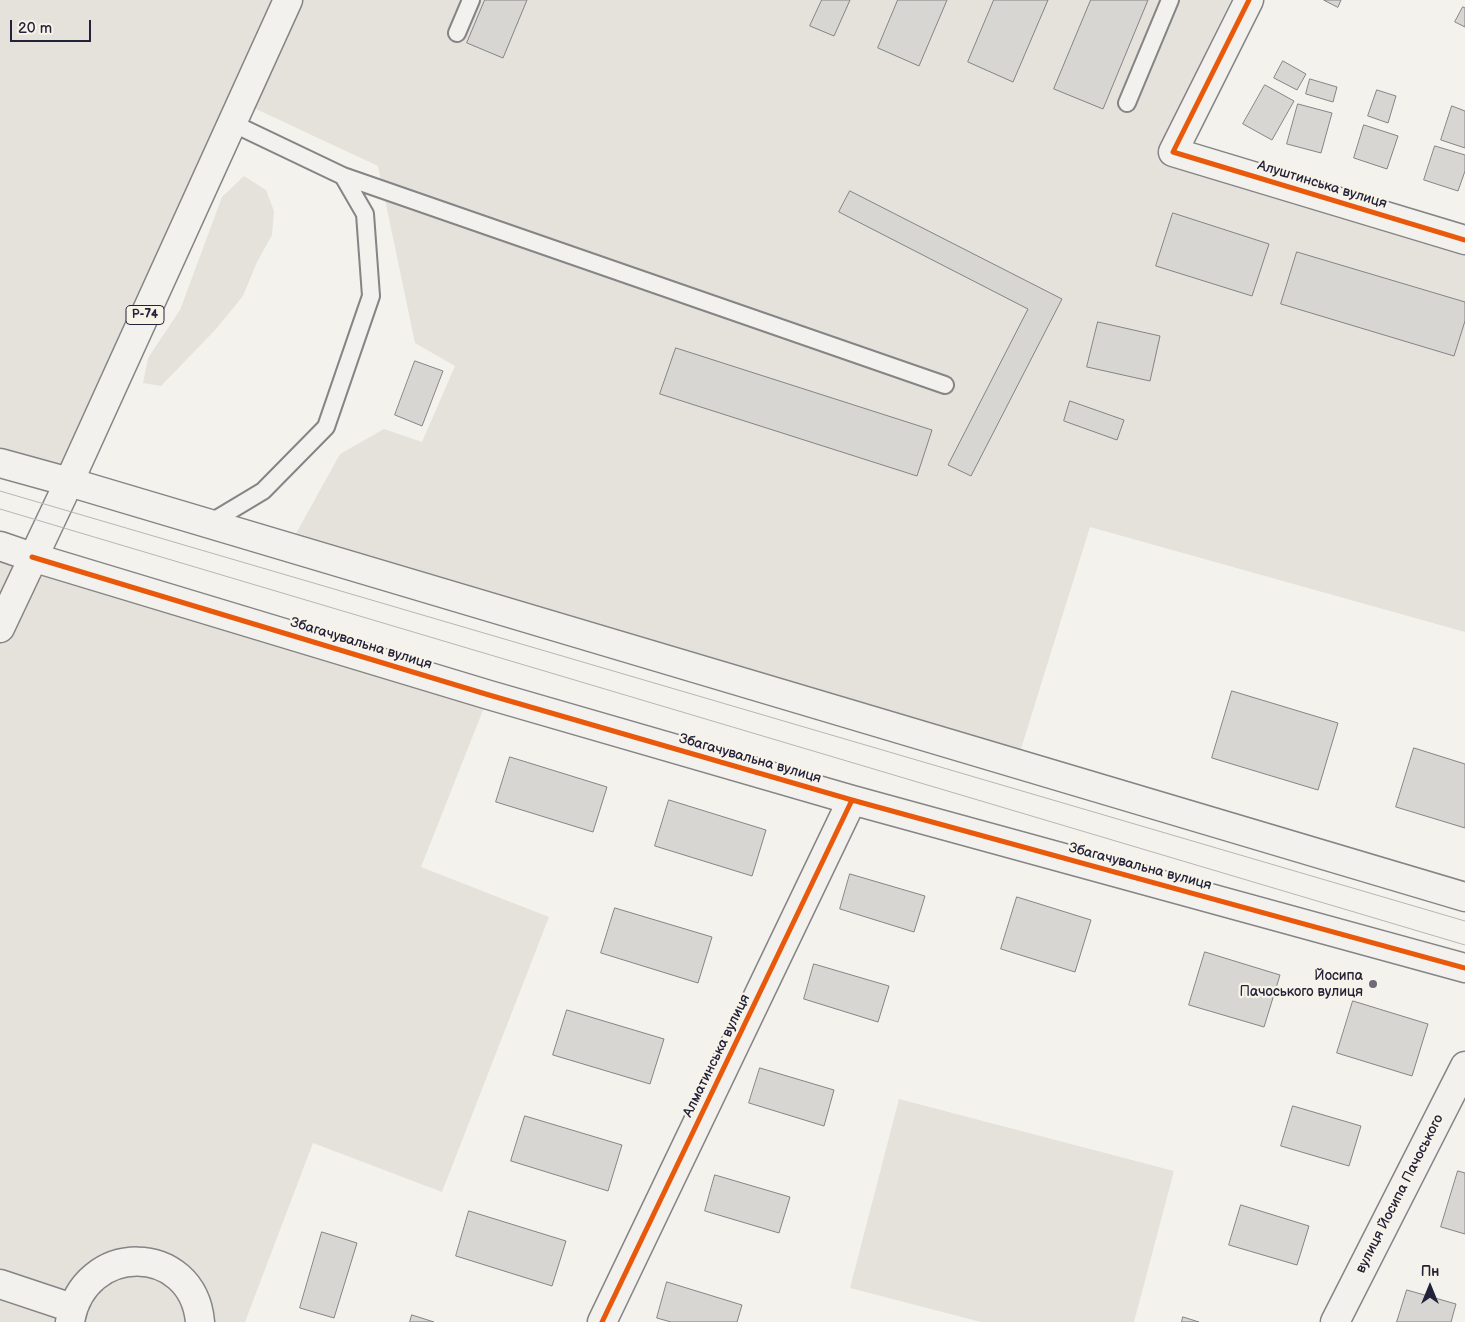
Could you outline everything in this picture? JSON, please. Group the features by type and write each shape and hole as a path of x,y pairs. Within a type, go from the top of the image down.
{"street":[{"name":"Р-74","path":"0,628 69,482 288,0"},
{"name":"Алуштинська вулиця","path":"1249,0 1173,152 1465,240"},
{"path":"0,463 1465,897"},
{"name":"Збагачувальна вулиця","path":"0,546 498,698 852,800 1465,968"},
{"name":"Алматинська вулиця","path":"602,1322 852,800"},
{"name":"вулиця Йосипа Пачоського","path":"1335,1322 1465,1066"},
{"path":"0,1284 71,1315 83,1287 100,1271 112,1265 136,1261 156,1264 176,1275 195,1300 200,1322"}],"lane":[{"path":"458,33 471,0"},
{"path":"1127,103 1170,0"},
{"path":"232,123 343,176 945,385"},
{"path":"208,524 264,491 326,427 371,296 365,214 343,176"}],"shaded area":[{"path":"0,0 1231,0 1164,137 1173,152 1465,240 1465,632 1090,527 1016,765 288,548 340,454 384,429 422,442 455,366 415,343 378,166 241,102 69,482 0,464"},
{"path":"244,176 266,190 274,211 272,235 257,262 243,296 216,329 161,386 143,383 148,358 180,310 222,197"},
{"path":"0,546 489,695 421,867 549,917 442,1192 313,1143 245,1322 0,1322"},
{"path":"899,1099 1174,1171 1134,1322 981,1322 850,1288"}],"building":[{"path":"485,0 527,0 503,58 467,43"},
{"path":"822,0 850,0 834,36 810,26"},
{"path":"898,0 947,0 919,66 878,48"},
{"path":"994,0 1048,0 1013,82 968,62"},
{"path":"1091,0 1148,0 1103,109 1054,89"},
{"path":"1324,0 1341,0 1338,7"},
{"path":"1463,7 1465,8 1465,27 1455,22"},
{"path":"1283,61 1306,74 1297,90 1274,78"},
{"path":"1310,79 1337,87 1333,102 1306,94"},
{"path":"1265,85 1294,101 1272,140 1243,124"},
{"path":"1377,90 1396,96 1388,123 1368,116"},
{"path":"1298,104 1332,113 1321,153 1287,144"},
{"path":"1452,106 1465,111 1465,148 1441,140"},
{"path":"1364,125 1398,136 1387,169 1354,158"},
{"path":"1435,146 1465,155 1465,171 1458,191 1424,180"},
{"path":"850,191 1062,299 971,476 948,465 1028,309 839,212"},
{"path":"1173,213 1269,244 1252,296 1156,266"},
{"path":"1297,252 1465,302 1465,321 1454,356 1281,304"},
{"path":"1098,322 1160,336 1150,381 1087,367"},
{"path":"676,348 932,430 917,476 660,394"},
{"path":"415,361 443,371 422,426 395,415"},
{"path":"1070,401 1124,420 1117,440 1064,421"},
{"path":"1232,691 1338,723 1318,790 1212,758"},
{"path":"1414,748 1465,764 1465,828 1396,807"},
{"path":"510,757 607,787 593,832 496,802"},
{"path":"669,800 766,830 752,876 655,846"},
{"path":"850,874 925,896 914,932 840,909"},
{"path":"1017,897 1091,920 1075,972 1001,949"},
{"path":"615,908 712,937 698,983 601,953"},
{"path":"1205,952 1280,975 1264,1027 1189,1005"},
{"path":"814,964 889,986 878,1022 804,999"},
{"path":"1353,1001 1428,1024 1412,1076 1337,1053"},
{"path":"567,1010 664,1039 650,1084 553,1055"},
{"path":"760,1068 834,1090 824,1126 749,1103"},
{"path":"1293,1106 1361,1126 1349,1166 1281,1146"},
{"path":"525,1116 622,1145 608,1191 511,1161"},
{"path":"1458,1171 1465,1173 1465,1234 1441,1227"},
{"path":"715,1175 790,1197 779,1233 705,1211"},
{"path":"1241,1205 1309,1226 1297,1265 1229,1245"},
{"path":"469,1211 566,1241 552,1286 456,1256"},
{"path":"322,1232 357,1243 334,1318 300,1308"},
{"path":"667,1282 742,1305 737,1322 671,1322 657,1318"},
{"path":"1407,1290 1456,1304 1451,1322 1397,1322"},
{"path":"412,1315 434,1322 410,1322"},
{"path":"1183,1317 1199,1322 1182,1322"}],"tram line":[{"path":"0,491 1465,921"},
{"path":"0,509 1465,945"}],"cycle path":[{"path":"1249,0 1173,152 1465,240"},
{"path":"32,557 489,695 852,800 1465,968"},
{"path":"602,1322 852,800"}],"place":[{"name":"Йосипа Пачоського вулиця","path":"1373,984"}]}
